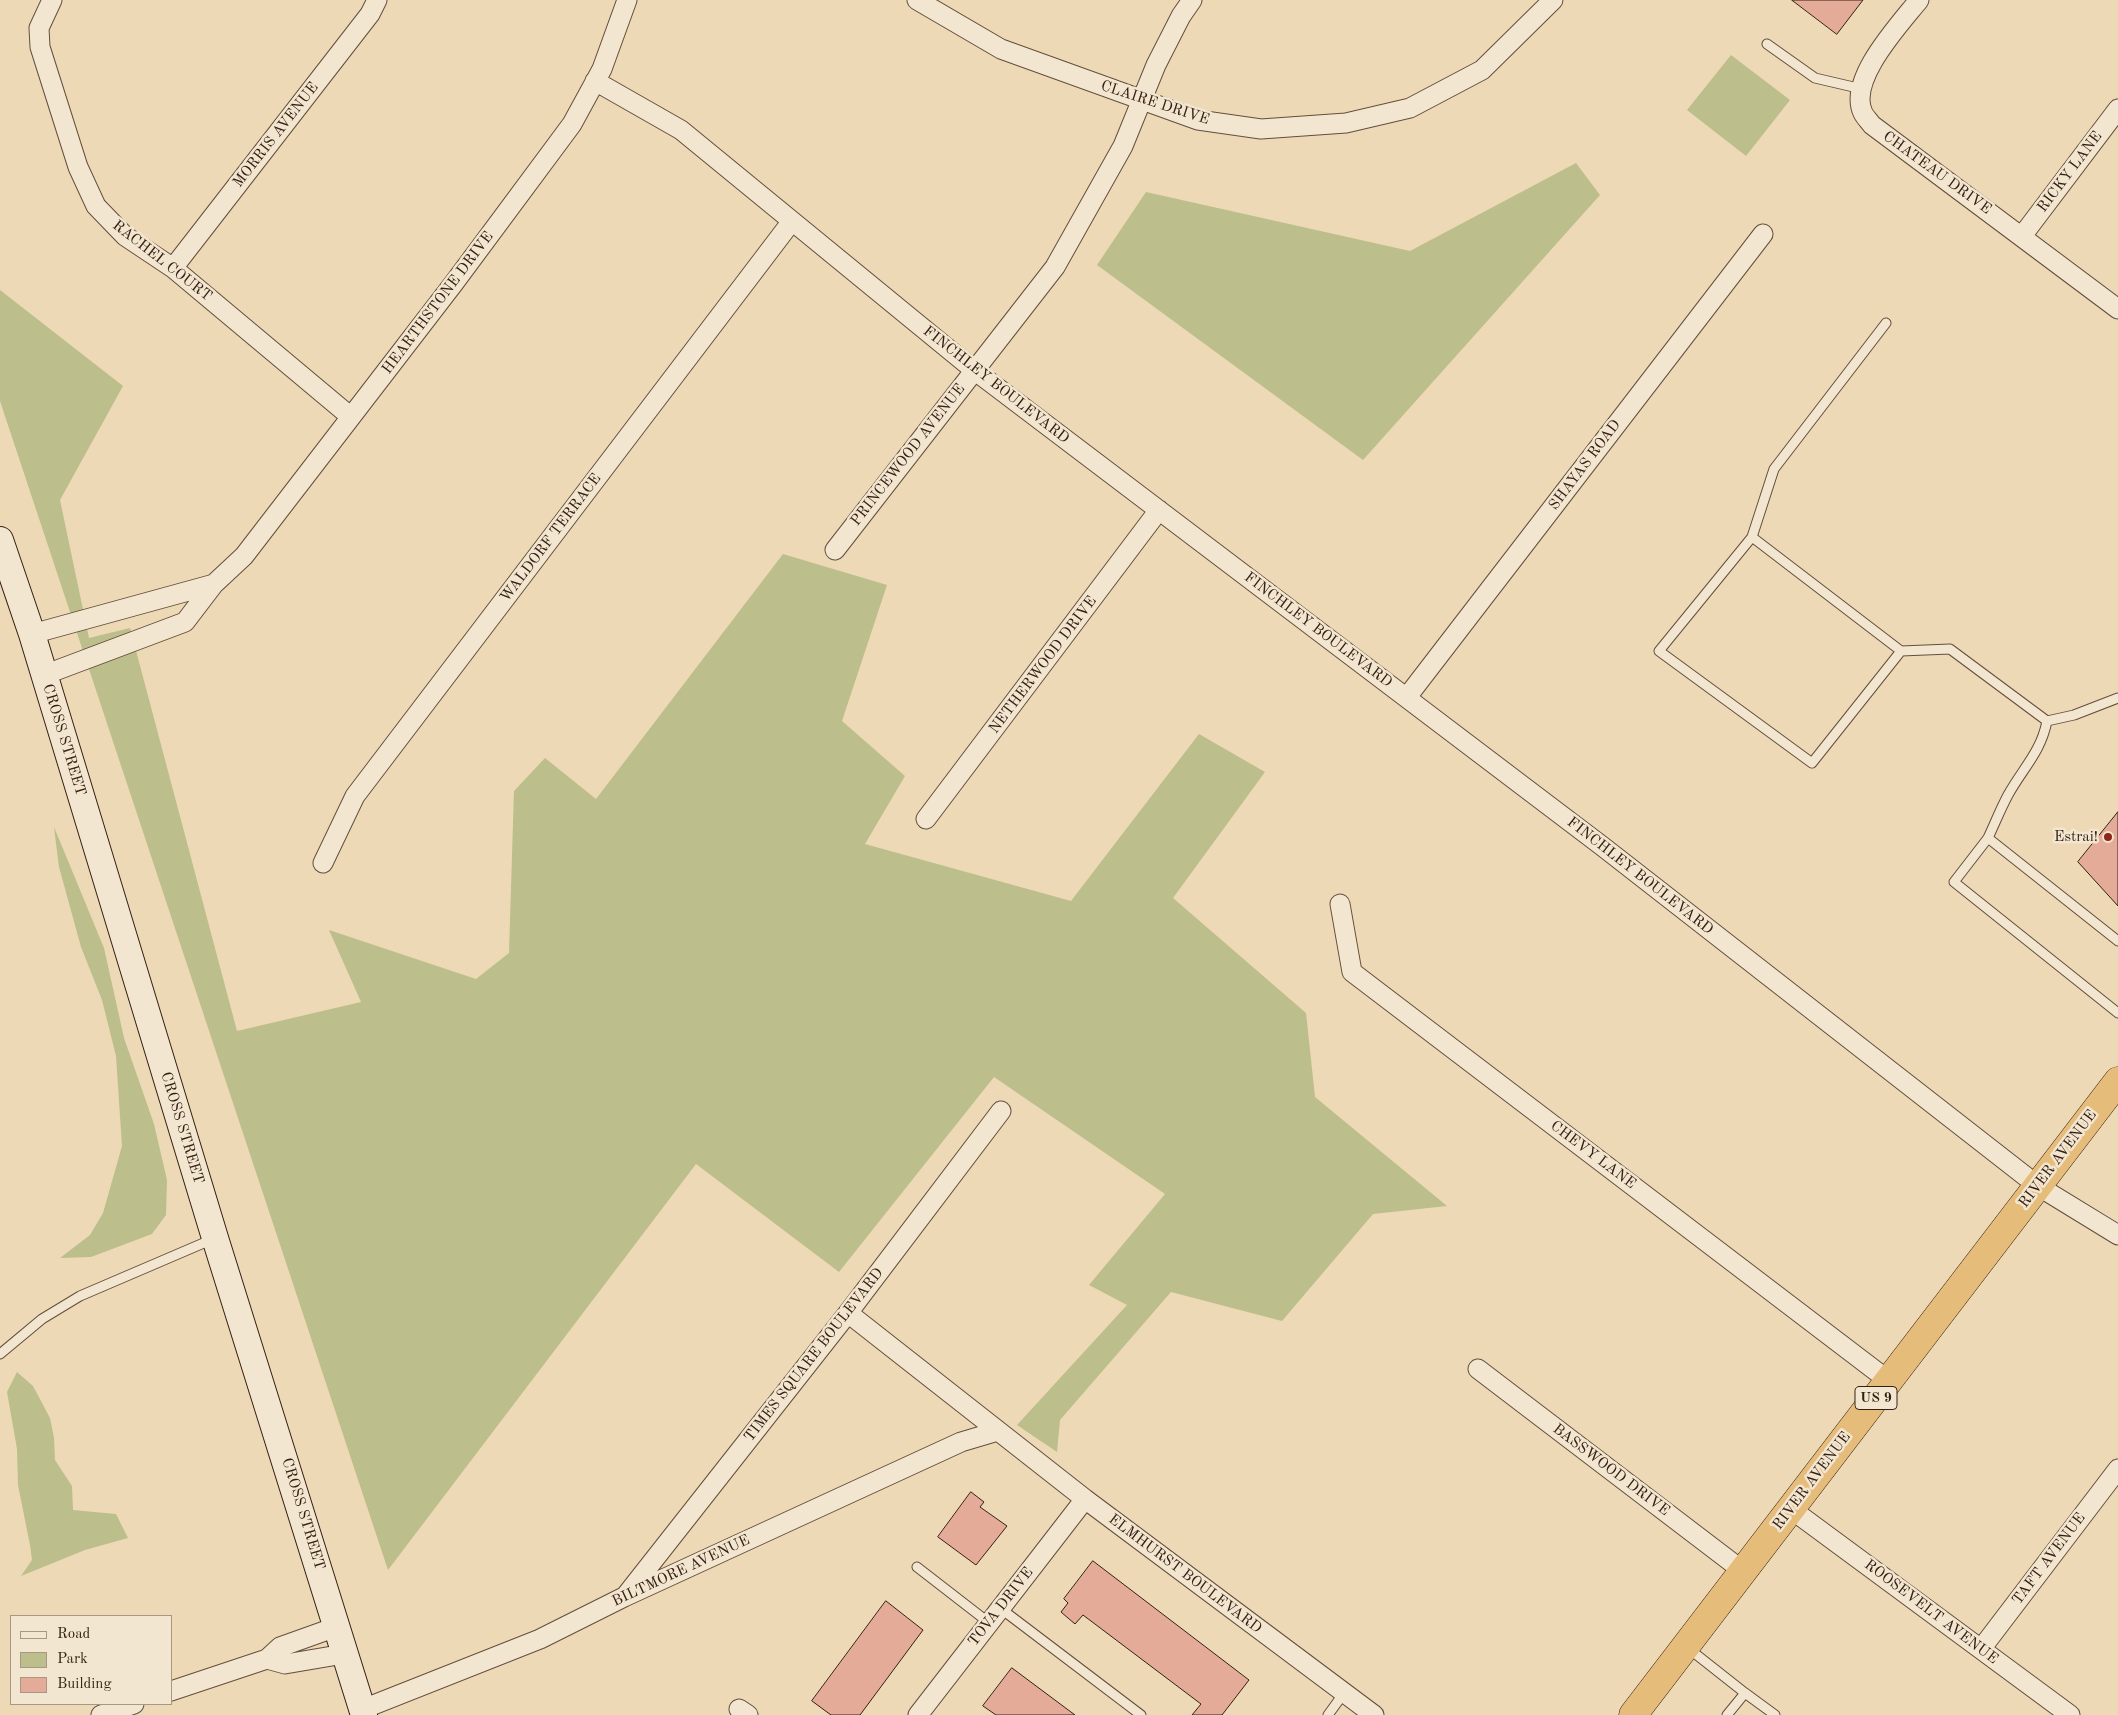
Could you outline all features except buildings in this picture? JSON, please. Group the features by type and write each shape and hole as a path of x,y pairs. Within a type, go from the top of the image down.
{"highway":[{"name":"RIVER AVENUE","path":"1633,1715 2118,1080"}],"main road":[{"name":"CROSS STREET","path":"0,540 32,634 215,1238 284,1453 363,1712"}],"street":[{"name":"RACHEL COURT","path":"52,0 39,28 40,47 78,167 96,206 125,236 173,268 351,417"},
{"name":"MORRIS AVENUE","path":"173,268 370,14 377,0"},
{"name":"HEARTHSTONE DRIVE","path":"44,675 185,622 214,584 244,556 454,284 572,124 602,69 627,0"},
{"name":"CLAIRE DRIVE","path":"917,0 1001,49 1198,120 1261,129 1346,122 1410,108 1482,70 1553,0"},
{"name":"PRINCEWOOD AVENUE","path":"835,550 1055,267 1123,146 1156,65 1181,16 1192,0"},
{"name":"CHATEAU DRIVE","path":"1919,0 1876,54 1868,69 1860,101 1862,112 1872,125 2118,308"},
{"name":"FINCHLEY BOULEVARD","path":"595,81 681,130 974,370 1407,697 2038,1186 2118,1235"},
{"name":"RICKY LANE","path":"2022,236 2118,109"},
{"name":"WALDORF TERRACE","path":"323,863 355,796 792,221"},
{"name":"SHAYAS ROAD","path":"1407,697 1763,234"},
{"name":"NETHERWOOD DRIVE","path":"926,819 1159,510"},
{"name":"HEARTHSTONE DRIVE","path":"32,634 214,584"},
{"name":"CHEVY LANE","path":"1340,904 1352,972 1889,1381"},
{"name":"TIMES SQUARE BOULEVARD","path":"624,1597 848,1313 1001,1111"},
{"name":"ELMHURST BOULEVARD","path":"848,1313 1085,1499 1374,1715"},
{"name":"BASSWOOD DRIVE","path":"1478,1369 1743,1571"},
{"name":"BILTMORE AVENUE","path":"363,1712 540,1639 624,1597 952,1446 998,1431"},
{"name":"TAFT AVENUE","path":"1981,1649 2118,1469"},
{"name":"TOVA DRIVE","path":"918,1715 1085,1499"},
{"name":"ROOSEVELT AVENUE","path":"1791,1509 2070,1715"},
{"path":"172,1691 267,1659 280,1647 336,1627"},
{"path":"267,1659 285,1664 344,1654"},
{"path":"101,1715 131,1705"}],"lane":[{"path":"1766,44 1815,78 1862,89"},
{"path":"1886,324 1774,469 1752,537 1659,651 1812,763 1901,651"},
{"path":"1752,537 1901,651 1950,649 2047,722"},
{"path":"2047,722 2074,715 2118,698"},
{"path":"2047,722 2044,736 2037,751 2009,794 1988,838 1954,882 2118,1012"},
{"path":"1988,838 2118,941"},
{"path":"0,1354 42,1319 80,1296 215,1238"},
{"path":"917,1567 994,1615 1141,1715"},
{"path":"1686,1646 1775,1715"},
{"path":"1727,1715 1745,1692"},
{"path":"1328,1715 1344,1693"}],"green space":[{"path":"1731,55 1790,100 1746,156 1687,110"},
{"path":"1576,163 1600,195 1363,460 1097,265 1146,192 1410,251"},
{"path":"0,290 123,386 60,500 89,638 130,628 237,1031 361,1002 329,930 476,979 509,953 514,791 545,758 596,799 783,554 887,585 842,721 905,776 865,844 1071,901 1199,734 1265,772 1173,898 1306,1013 1315,1097 1447,1206 1373,1214 1282,1321 1171,1292 1060,1420 1057,1452 1017,1425 1127,1305 1089,1285 1165,1194 994,1077 839,1272 696,1164 388,1570 0,401"},
{"path":"54,827 104,948 124,1038 154,1124 167,1180 166,1215 152,1234 91,1257 60,1258 90,1235 103,1213 122,1146 116,1056 102,1000 81,947 59,867"},
{"path":"17,1372 33,1386 50,1418 54,1438 55,1460 72,1486 73,1510 116,1514 128,1538 85,1550 21,1576 32,1560 18,1485 17,1449 7,1392"}],"place":[{"name":"Estrai!","path":"2108,837"}]}
